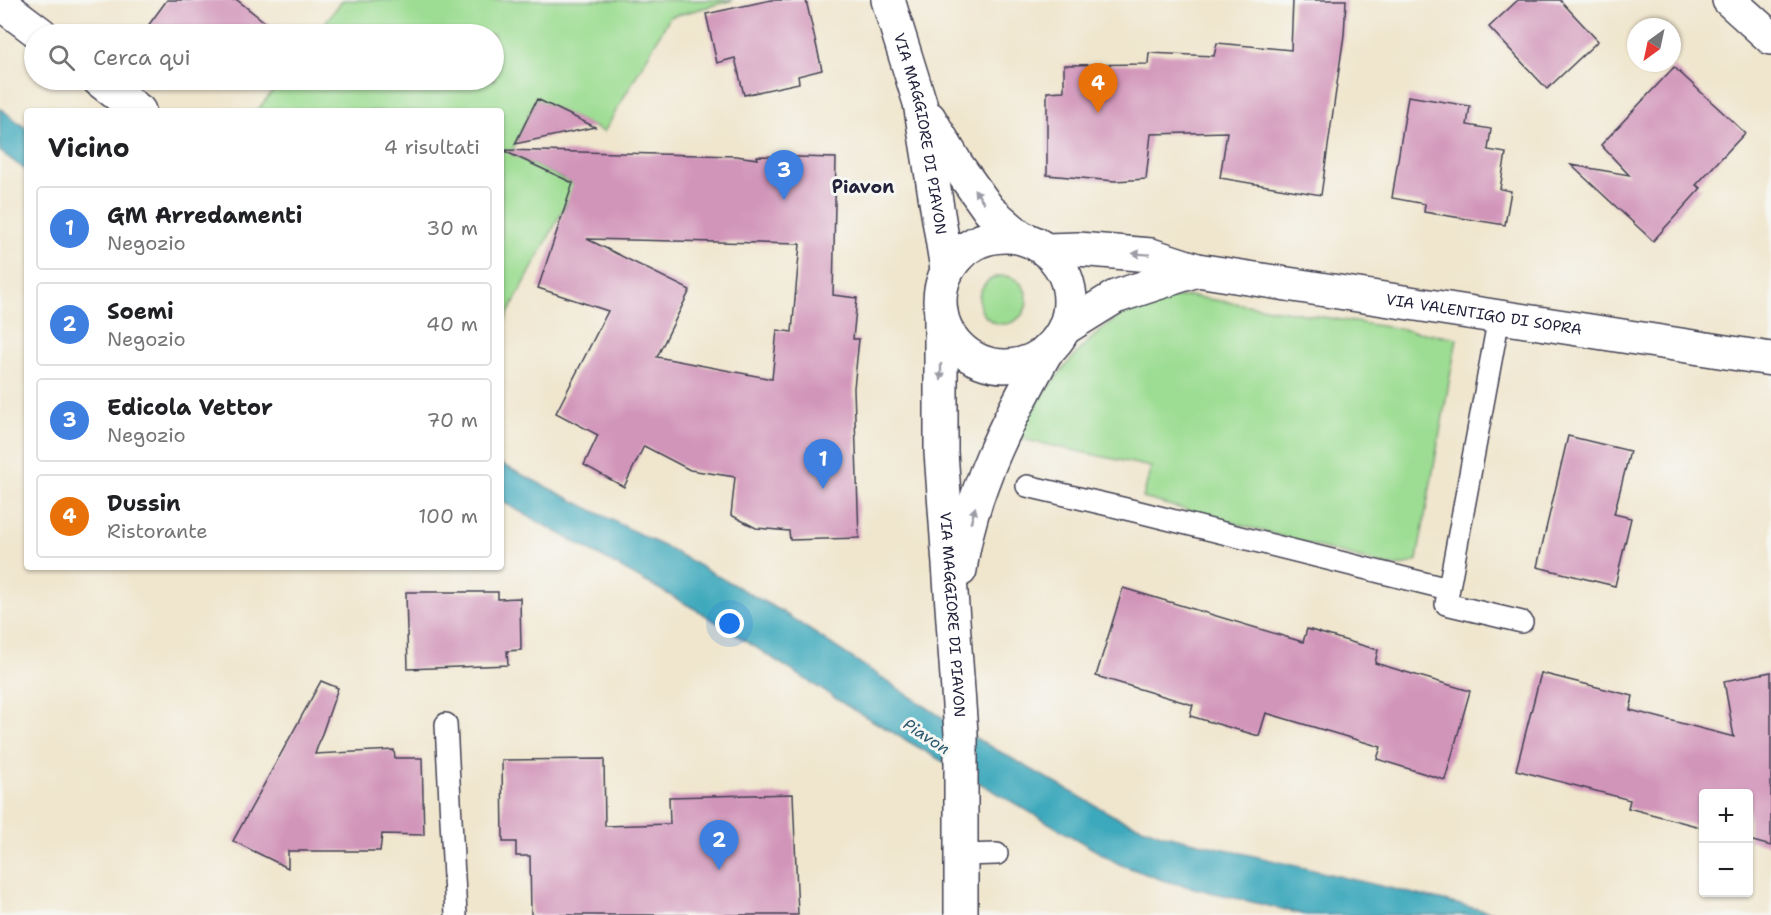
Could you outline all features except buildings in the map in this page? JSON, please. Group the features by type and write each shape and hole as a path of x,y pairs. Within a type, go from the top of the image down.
{"main road":[{"name":"VIA MAGGIORE DI PIAVON","path":"888,0 920,103 947,269 940,291 940,452 960,706 961,915"},
{"path":"1729,0 1771,38"},
{"path":"0,3 28,24"},
{"path":"112,90 135,108"},
{"path":"920,103 957,165 989,210 1060,266 1069,286 1070,307 1056,339 1025,390 990,463 961,558 954,614"},
{"path":"947,269 960,253 979,241 999,236 1033,244"},
{"name":"VIA VALENTIGO DI SOPRA","path":"1033,244 1151,255 1197,270 1771,358"},
{"name":"VIA VALENTIGO DI SOPRA","path":"1056,339 1115,297 1197,270"},
{"name":"VIA MAGGIORE DI PIAVON","path":"941,313 949,334 964,351 984,362 1006,366 1028,362 1056,339"}],"lane":[{"path":"1499,317 1446,604 1522,622"},
{"path":"1027,486 1448,589"},
{"path":"446,724 456,915"},
{"path":"961,855 997,854"}],"green space":[{"path":"343,0 733,0 670,17 604,132 536,99 511,154 576,185 504,321 504,108 259,108 273,90 504,90 504,24 324,24"},
{"path":"998,276 1008,276 1023,286 1027,300 1026,309 1017,320 1008,324 998,324 983,314 979,305 979,295 989,280"},
{"path":"1189,296 1457,338 1417,560 1406,565 1388,566 1143,498 1151,467 1012,437 1053,381 1087,343 1105,327 1124,313 1144,304"}],"water":[{"path":"0,108 24,127 24,169 0,151"},
{"path":"504,466 671,550 781,611 961,730 1118,818 1161,834 1503,915 1306,915 1165,881 1119,864 849,707 702,613 504,503"}],"place":[{"name":"Dussin","path":"1098,113"},
{"name":"Edicola Vettor","path":"784,200"},
{"name":"GM Arredamenti","path":"823,489"},
{"name":"Soemi","path":"719,870"}],"district":[{"name":"Piavon","path":"863,187"}]}
